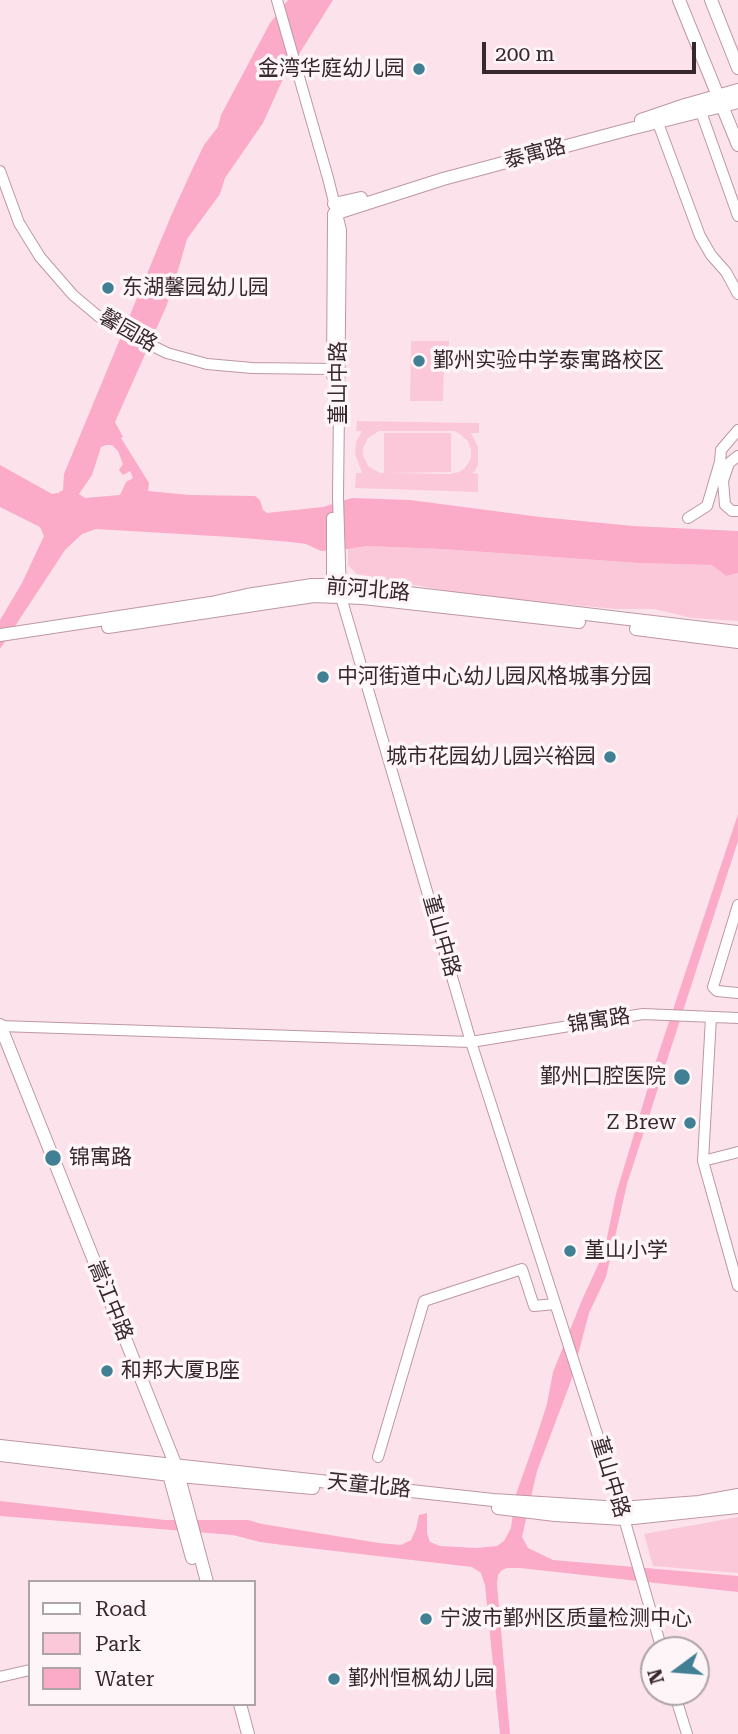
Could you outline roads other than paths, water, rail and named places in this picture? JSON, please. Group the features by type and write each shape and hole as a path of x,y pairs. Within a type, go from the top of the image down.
{"main road":[{"path":"679,0 738,145"},
{"path":"711,0 738,68"},
{"name":"泰寓路","path":"335,211 443,179 701,112 738,90"},
{"name":"泰寓路","path":"335,211 355,200 628,125 685,105 738,102"},
{"name":"前河北路","path":"0,643 17,637 336,591 738,632"},
{"name":"前河北路","path":"336,591 738,642"},
{"name":"前河北路","path":"0,635 17,637"},
{"name":"嵩江中路","path":"0,1026 187,1508 206,1580"},
{"name":"嵩江中路","path":"0,1042 173,1471 198,1580"},
{"name":"天童北路","path":"0,1446 173,1471 493,1500 536,1508 622,1514 738,1495"},
{"path":"0,1455 173,1471 503,1509 536,1508"},
{"path":"622,1514 700,1512 738,1507"},
{"path":"233,1706 240,1734"},
{"path":"241,1706 248,1734"}],"street":[{"name":"堇山中路","path":"277,0 341,230 335,497"},
{"path":"701,112 738,216"},
{"path":"658,123 700,236 738,294"},
{"name":"馨园路","path":"0,171 19,223 40,257 73,295 116,328 152,347 207,365 332,369"},
{"name":"堇山中路","path":"335,211 332,369 336,591 471,1042 622,1514 658,1636"},
{"path":"688,518 708,506 721,450 738,430"},
{"path":"737,461 729,463 723,481 725,505 738,512"},
{"path":"738,905 713,987 717,991 738,993"},
{"name":"锦寓路","path":"0,1026 471,1042 643,1014 738,1018"},
{"path":"711,1017 703,1161 738,1286"},
{"path":"703,1161 738,1152"},
{"path":"378,1457 424,1301 522,1269 534,1306 555,1304"},
{"path":"0,1677 28,1670"},
{"path":"678,1706 687,1734"}],"water":[{"path":"288,0 333,0 282,81 263,123 225,178 220,194 187,239 166,307 115,422 123,437 121,438 149,483 148,491 255,496 267,513 323,507 352,498 410,500 633,526 738,531 738,573 726,576 712,565 638,563 442,549 366,546 321,551 306,544 291,542 96,529 82,534 65,550 0,649 0,620 22,583 44,536 40,527 0,507 0,465 52,494 63,490 64,474 171,216 204,145 218,127 221,115 270,23","holes":["112,445 118,451 123,464 119,470 123,475 130,471 133,478 126,482 120,495 85,498 79,494 92,475 101,447"]},
{"path":"738,814 738,841 627,1184 606,1277 589,1313 571,1381 537,1471 522,1537 528,1548 553,1560 738,1576 738,1592 520,1568 502,1570 497,1584 510,1734 500,1734 485,1585 481,1573 472,1567 260,1542 233,1535 0,1516 0,1501 165,1520 248,1520 401,1545 411,1540 419,1515 427,1513 430,1542 440,1546 476,1548 497,1546 504,1541 511,1528 515,1497 547,1404 553,1372 604,1252 616,1194 655,1064"}],"place":[{"name":"金湾华庭幼儿园","path":"419,69"},
{"name":"东湖馨园幼儿园","path":"108,288"},
{"name":"鄞州实验中学泰寓路校区","path":"419,361"},
{"name":"中河街道中心幼儿园风格城事分园","path":"323,677"},
{"name":"城市花园幼儿园兴裕园","path":"610,757"},
{"name":"鄞州口腔医院","path":"682,1077"},
{"name":"Z Brew","path":"690,1123"},
{"name":"锦寓路","path":"53,1158"},
{"name":"堇山小学","path":"570,1251"},
{"name":"和邦大厦B座","path":"107,1371"},
{"name":"宁波市鄞州区质量检测中心","path":"426,1619"},
{"name":"鄞州恒枫幼儿园","path":"334,1679"}]}
